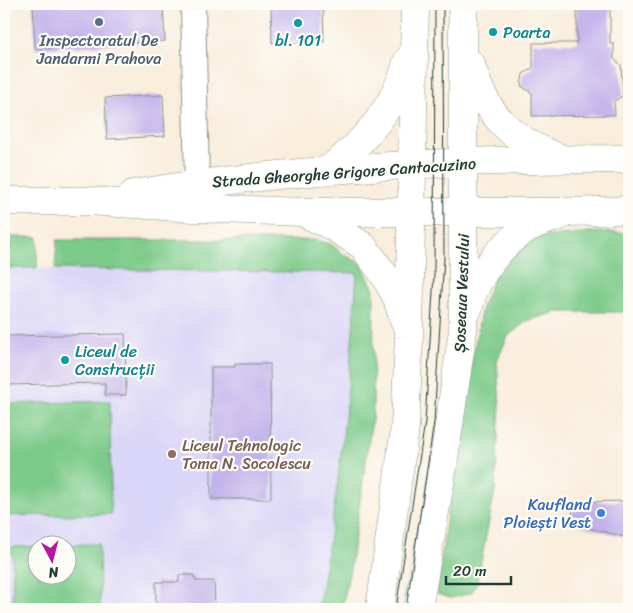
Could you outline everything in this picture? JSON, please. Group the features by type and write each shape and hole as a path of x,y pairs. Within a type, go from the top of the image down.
{"main road":[{"path":"380,609 402,460 405,427 409,337 415,4"},
{"name":"Șoseaua Vestului","path":"418,609 443,466 463,330 463,4"},
{"path":"328,170 367,136 383,116 403,77 415,34"},
{"path":"464,36 475,79 482,96 494,116 514,135 538,150 564,159"},
{"name":"Strada Gheorghe Grigore Cantacuzino","path":"90,201 197,183 412,163 629,159"},
{"name":"Strada Gheorghe Grigore Cantacuzino","path":"4,201 90,201 194,208 302,212 570,212 629,210"},
{"path":"302,212 335,228 363,246 385,276 397,298 409,337"},
{"path":"463,330 470,300 483,273 502,249 533,226 570,212"}],"street":[{"path":"193,4 197,183"}],"shaded area":[{"name":"Liceul Tehnologic Toma N. Socolescu","path":"4,268 357,273 351,364 328,555 318,609 4,609"}],"green space":[{"path":"587,232 629,233 629,312 557,312 527,321 508,336 497,360 500,407 495,490 477,583 471,593 451,598 437,594 452,475 482,306 496,272 514,249 541,237"},
{"path":"4,237 38,237 37,268 4,268"},
{"path":"57,240 315,240 331,244 343,254 362,264 374,290 373,413 350,569 342,609 318,609 332,526 342,442 351,358 357,273 55,269"},
{"path":"110,401 111,514 4,516 4,404"},
{"path":"78,544 99,544 100,609 13,609 12,547 28,546 28,586 78,586"}],"building":[{"name":"Inspectoratul De Jandarmi Prahova","path":"33,4 163,4 165,41 35,49"},
{"name":"bl. 101","path":"271,4 323,4 324,42 272,43"},
{"path":"577,6 610,6 610,44 614,44 614,59 621,65 623,96 614,101 615,115 532,116 532,93 521,86 523,74 533,68 533,43 577,43"},
{"path":"163,95 165,136 107,139 105,98"},
{"name":"Liceul de Construcții","path":"125,334 126,395 105,395 105,383 4,385 4,336"},
{"path":"235,364 270,364 271,499 211,499 211,367 235,367"},
{"name":"Kaufland Ploiești Vest","path":"629,501 629,538 573,524 572,502"},
{"path":"179,575 193,575 196,581 214,581 215,609 156,609 156,582 179,582"}],"tram line":[{"path":"396,609 425,422 434,275 435,4"},
{"path":"406,609 434,422 444,258 443,4"}],"place":[{"name":"Inspectoratul De Jandarmi Prahova","path":"99,22"},
{"name":"bl. 101","path":"298,23"},
{"name":"Poarta","path":"493,32"},
{"name":"Liceul de Construcții","path":"65,360"},
{"name":"Liceul Tehnologic Toma N. Socolescu","path":"172,454"},
{"name":"Kaufland Ploiești Vest","path":"601,513"}]}
